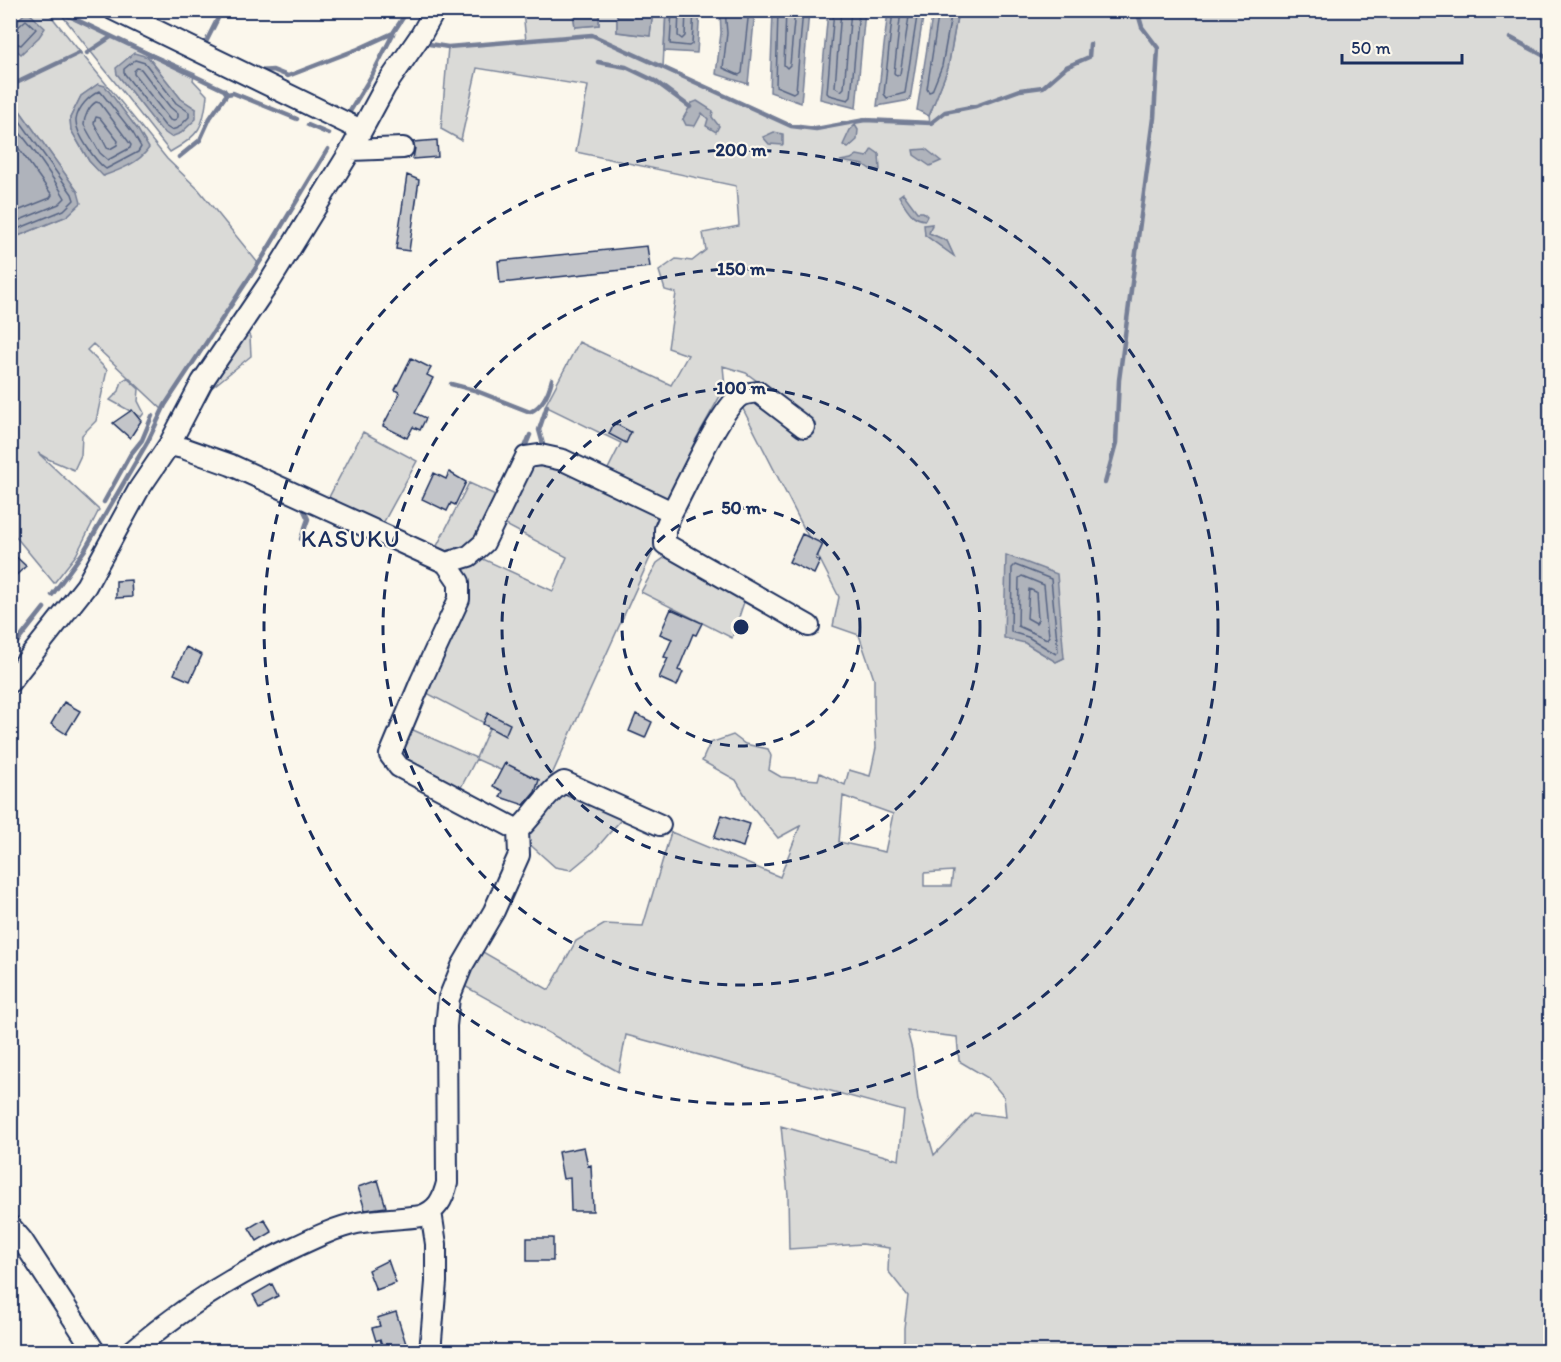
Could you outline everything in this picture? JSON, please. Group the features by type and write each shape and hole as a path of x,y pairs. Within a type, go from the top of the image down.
{"street":[{"path":"114,10 362,130"},
{"path":"10,682 86,586 139,489 169,445 202,382 269,283 351,150 385,87 421,35 435,10"},
{"path":"351,150 403,147"},
{"path":"804,427 758,392 742,395 732,404 711,437 672,512 665,529 665,544 809,626"},
{"path":"169,445 231,465 446,563 459,582 459,599 390,755 399,767 518,830"},
{"path":"446,563 469,556 484,543 526,457 540,455 563,460 672,512"},
{"path":"518,830 528,821 553,788 564,782 660,825"},
{"path":"131,1352 196,1300 290,1249 356,1223 422,1216 431,1212 442,1200 447,1183 446,1045 449,998 462,966 494,911 519,855 518,830"},
{"path":"430,1352 436,1282 436,1244 431,1212"},
{"path":"10,1226 22,1240 95,1352"}],"shaded area":[{"path":"27,11 47,11 167,159 199,190 258,263 163,410 93,344 87,350 107,370 96,421 82,435 81,455 74,470 38,453 99,510 76,555 54,583 11,531 11,239 67,216 78,192 18,108 11,111 10,46 21,53 44,28","holes":["98,84 105,87 138,130 104,176 89,161 71,130 70,118 81,96"]},
{"path":"523,11 573,11 575,27 599,25 599,11 617,11 617,32 650,36 653,11 666,11 663,67 791,126 816,129 865,120 930,123 929,116 948,68 958,11 1550,11 1550,1351 885,1351 904,1342 908,1296 888,1271 889,1248 862,1244 789,1249 788,1195 781,1126 899,1160 904,1111 626,1035 619,1072 459,983 476,948 549,990 576,941 605,924 643,926 671,832 780,877 800,826 778,838 751,805 736,780 702,761 710,743 733,735 745,744 768,749 771,756 769,770 781,777 818,780 820,773 845,785 849,770 870,776 876,748 874,679 859,635 833,626 839,597 741,405 760,400 809,435 787,403 746,373 723,366 725,387 696,439 666,503 606,473 621,443 545,406 579,342 671,385 688,355 668,348 676,293 665,290 659,271 676,259 692,261 706,250 703,233 739,226 736,186 576,152 588,86 477,68 461,140 441,129 448,47 526,41","holes":["692,103 719,126 702,112 683,119","932,225 929,233 947,241 953,255 925,235","1025,643 1064,658 1056,662","843,796 893,814 885,852 839,842","953,871 951,886 924,886 924,873","907,1031 957,1037 959,1061 988,1078 1004,1097 1006,1117 974,1113 934,1155 918,1100 912,1050"]},
{"path":"61,14 195,73 193,80 207,95 202,123 188,141 170,152","holes":["148,57 181,99 196,109 161,130 117,74"]},
{"path":"239,316 250,337 251,356 204,394"},
{"path":"127,378 139,389 138,401 144,413 141,417 110,400 119,391 122,381"},
{"path":"363,432 417,461 381,527 326,503"},
{"path":"540,462 564,467 660,513 658,540 545,790 476,759 458,793 398,759 411,729 476,758 490,726 423,691 465,603 456,566 481,558 553,591 567,557 502,523 530,468"},
{"path":"469,483 500,497 480,540 448,556 435,550"},
{"path":"667,556 745,599 732,638 641,592 657,563"},
{"path":"565,787 626,814 594,851 571,870 555,867 526,841 526,830"}],"water":[{"path":"27,11 45,28 21,54 11,46 11,27"},
{"path":"573,11 599,11 599,25 575,27"},
{"path":"617,11 653,11 650,36 617,32"},
{"path":"666,11 700,11 697,53 664,51"},
{"path":"720,11 755,11 748,84 716,74 721,33"},
{"path":"773,11 809,11 801,103 770,92"},
{"path":"828,11 865,11 856,108 820,99"},
{"path":"888,11 924,11 910,100 877,106"},
{"path":"933,11 958,11 948,68 929,116 917,110"},
{"path":"134,53 148,57 181,99 196,109 196,119 181,133 171,137 161,130 117,74 116,68"},
{"path":"98,84 105,86 149,148 135,162 103,176 89,161 71,130 70,118 81,96"},
{"path":"697,101 713,111 712,117 719,126 716,132 706,126 708,119 702,113 695,126 686,125 683,119 692,103"},
{"path":"18,108 78,192 81,203 67,216 11,239 11,111"},
{"path":"855,125 858,130 857,140 848,148 843,145"},
{"path":"774,132 783,134 783,145 769,144 763,137"},
{"path":"872,149 879,154 880,170 840,161 857,155 867,157"},
{"path":"926,149 941,161 930,166 914,155 913,150"},
{"path":"903,193 917,212 923,212 927,216 925,220 909,212 899,196"},
{"path":"932,224 929,233 947,241 954,256 925,235 924,225"},
{"path":"1006,555 1057,574 1064,658 1056,662 1025,643 1004,638"}],"building":[{"path":"437,140 438,157 413,159 415,148 413,142"},
{"path":"407,175 419,180 409,251 396,249"},
{"path":"647,246 650,267 500,283 498,261"},
{"path":"411,358 431,368 427,375 433,378 415,413 426,418 420,430 413,427 407,438 383,426 400,393 395,390"},
{"path":"132,410 141,421 130,438 113,423"},
{"path":"614,423 631,432 626,443 609,434"},
{"path":"449,472 466,482 455,505 451,503 447,511 422,499 434,473 446,479"},
{"path":"802,534 823,544 816,559 820,561 814,574 789,562"},
{"path":"10,551 26,566 10,581"},
{"path":"131,580 132,597 116,598 116,581"},
{"path":"671,609 702,623 696,635 693,634 678,670 683,672 677,686 659,678 668,658 664,657 672,639 660,634"},
{"path":"186,647 202,655 190,681 174,674"},
{"path":"64,702 80,711 66,734 51,724"},
{"path":"488,713 510,724 505,736 483,724"},
{"path":"636,714 652,722 645,738 629,731"},
{"path":"505,763 539,780 535,792 524,805 500,797 503,791 493,786"},
{"path":"722,815 750,824 743,847 714,838"},
{"path":"584,1147 588,1166 591,1165 593,1211 571,1211 570,1178 563,1179 558,1152"},
{"path":"378,1180 386,1207 365,1210 358,1187"},
{"path":"264,1219 272,1232 257,1241 249,1228"},
{"path":"527,1238 553,1238 553,1261 527,1261"},
{"path":"388,1260 396,1283 376,1290 368,1270"},
{"path":"272,1284 278,1296 259,1306 253,1295"},
{"path":"396,1312 407,1347 384,1352 380,1339 376,1341 372,1328 380,1326 377,1318"}],"waterway":[{"path":"100,10 109,15"},
{"path":"205,44 222,10"},
{"path":"258,71 273,70 288,76 358,49 393,33 408,10"},
{"path":"1105,483 1116,443 1119,380 1154,118 1158,48 1142,27 1137,10"},
{"path":"75,19 224,90 227,94 233,93 297,119"},
{"path":"346,118 393,34"},
{"path":"423,43 448,47 592,35 791,126 816,129 865,120 931,123 945,112 976,106 1020,90 1043,87 1066,67 1089,57 1090,44"},
{"path":"87,53 111,37"},
{"path":"1511,38 1550,59"},
{"path":"10,86 79,53"},
{"path":"598,62 626,67 655,81 690,107"},
{"path":"179,157 200,140 210,118 227,94"},
{"path":"308,125 329,134"},
{"path":"52,595 84,551 148,441 165,405 263,257 328,149"},
{"path":"451,384 474,390 530,412 545,398 552,379"},
{"path":"544,448 539,430 547,406"},
{"path":"104,502 130,455 142,440 152,416"},
{"path":"523,452 530,435"},
{"path":"301,504 308,519 301,539"},
{"path":"10,651 44,608"}],"district":[{"name":"KASUKU","path":"351,539"}]}
